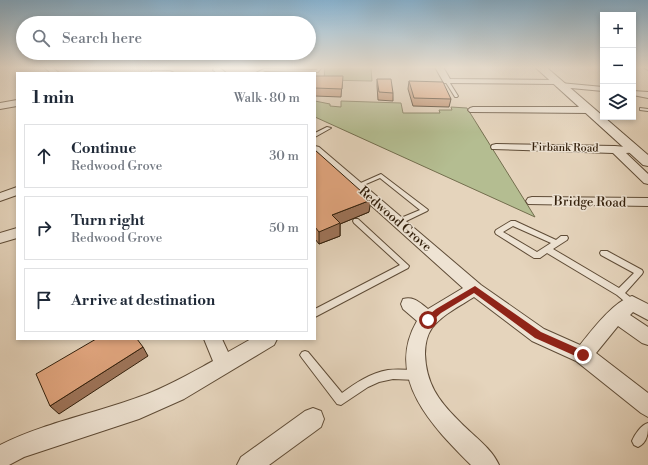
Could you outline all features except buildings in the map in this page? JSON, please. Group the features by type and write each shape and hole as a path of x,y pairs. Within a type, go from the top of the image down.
{"street":[{"path":"565,89 648,162"},
{"path":"636,93 648,95"},
{"path":"0,106 16,103"},
{"path":"473,110 589,110"},
{"name":"Firbank Road","path":"496,147 634,150"},
{"path":"615,149 648,180"},
{"name":"Redwood Grove","path":"316,150 475,289 538,335 583,355 648,406"},
{"path":"0,196 16,191"},
{"name":"Bridge Road","path":"532,201 648,202"},
{"path":"0,238 16,233"},
{"path":"475,289 438,311 428,320 418,338 415,358 417,375 422,391 436,412 487,465"},
{"path":"583,355 617,316 626,298 648,312"},
{"path":"409,304 428,320"},
{"path":"617,316 648,337"},
{"path":"213,340 224,364"},
{"path":"0,457 20,447 139,408 177,392 266,340"},
{"path":"249,465 314,419"}],"lane":[{"path":"452,89 456,96"},
{"path":"642,109 648,110"},
{"path":"316,134 329,128"},
{"path":"357,186 381,176 425,210 398,222"},
{"path":"316,312 405,266 356,221"},
{"path":"556,243 513,223 498,232 537,256 564,238"},
{"path":"547,249 626,298 639,272 604,253"},
{"path":"305,355 341,400 364,384 378,377 392,375 417,375"},
{"path":"638,442 648,428"}],"green space":[{"path":"316,101 330,104 330,106 341,107 341,101 401,103 403,113 440,113 439,110 452,110 451,107 467,108 535,217 316,117"}],"route":[{"path":"428,320 438,311 475,289 538,335 583,355"}]}
